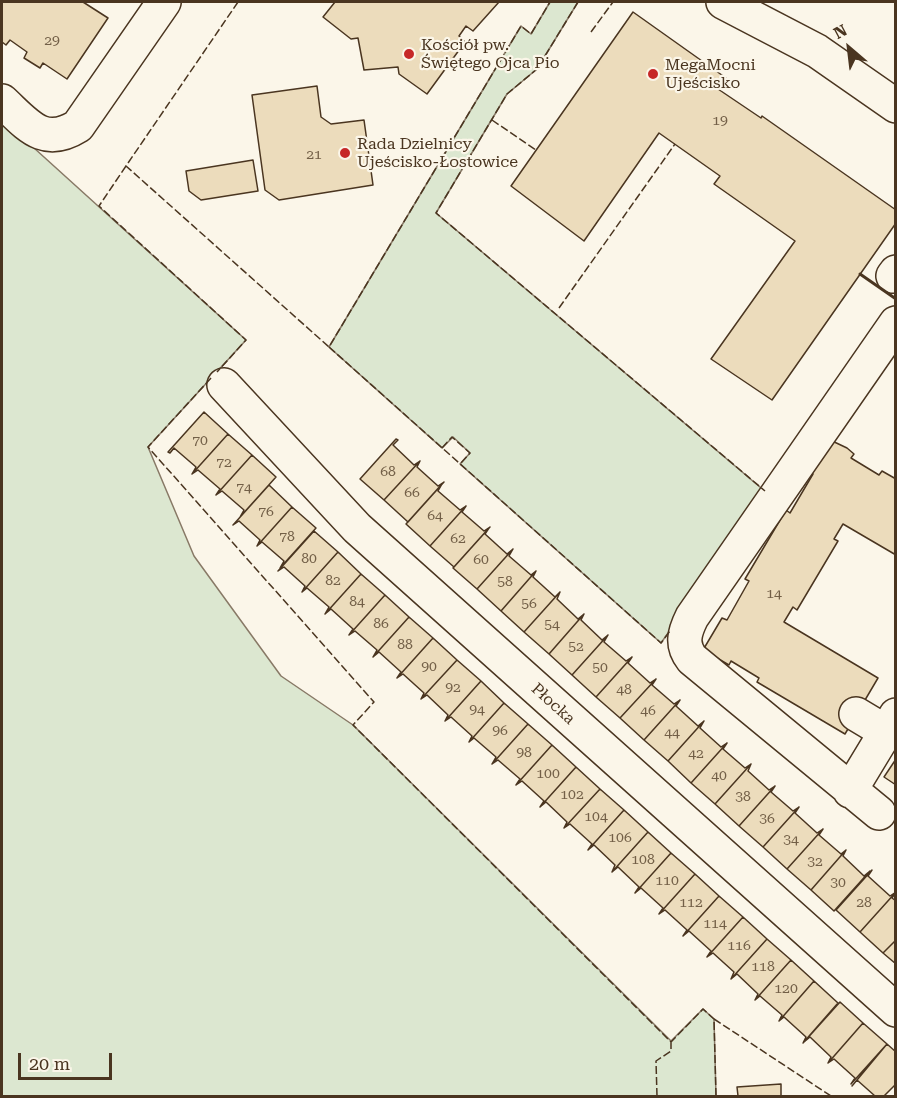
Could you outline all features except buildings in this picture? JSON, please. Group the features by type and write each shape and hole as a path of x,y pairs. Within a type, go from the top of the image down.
{"lane":[{"path":"2,101 33,129 47,136 66,133 78,126 164,2"},
{"path":"723,2 817,51 896,106"},
{"path":"879,813 692,659 684,649 684,638 692,617 896,323"},
{"name":"Płocka","path":"224,385 357,528 896,1010"},
{"path":"850,791 891,724 856,714"}],"green space":[{"path":"550,2 578,2 537,69 507,94 436,213 767,493 661,643 460,464 470,453 453,437 442,448 329,347 521,26 531,34"},
{"path":"2,119 246,340 148,447 194,556 281,676 353,725 671,1041 703,1009 714,1019 716,1096 2,1096"}],"fence":[{"path":"238,2 126,166 329,347 521,26 531,34 550,2"},
{"path":"578,2 537,69 507,94 436,213 765,491"},
{"path":"591,32 613,2"},
{"path":"492,120 536,150"},
{"path":"559,308 675,144"},
{"path":"126,166 99,206 246,340 217,372"},
{"path":"329,347 661,643 670,631"},
{"path":"211,378 148,447 374,702 353,725 671,1042 703,1009 714,1019"},
{"path":"442,448 452,437 470,453 460,464"},
{"path":"716,1096 714,1019 831,1096"},
{"path":"657,1096 656,1061 671,1051 671,1042"}],"wall":[{"path":"860,274 896,299"}],"place":[{"name":"Kościół pw. Świętego Ojca Pio","path":"409,54"},
{"name":"MegaMocni Ujeścisko","path":"653,74"},
{"name":"Rada Dzielnicy Ujeścisko-Łostowice","path":"345,153"}]}
